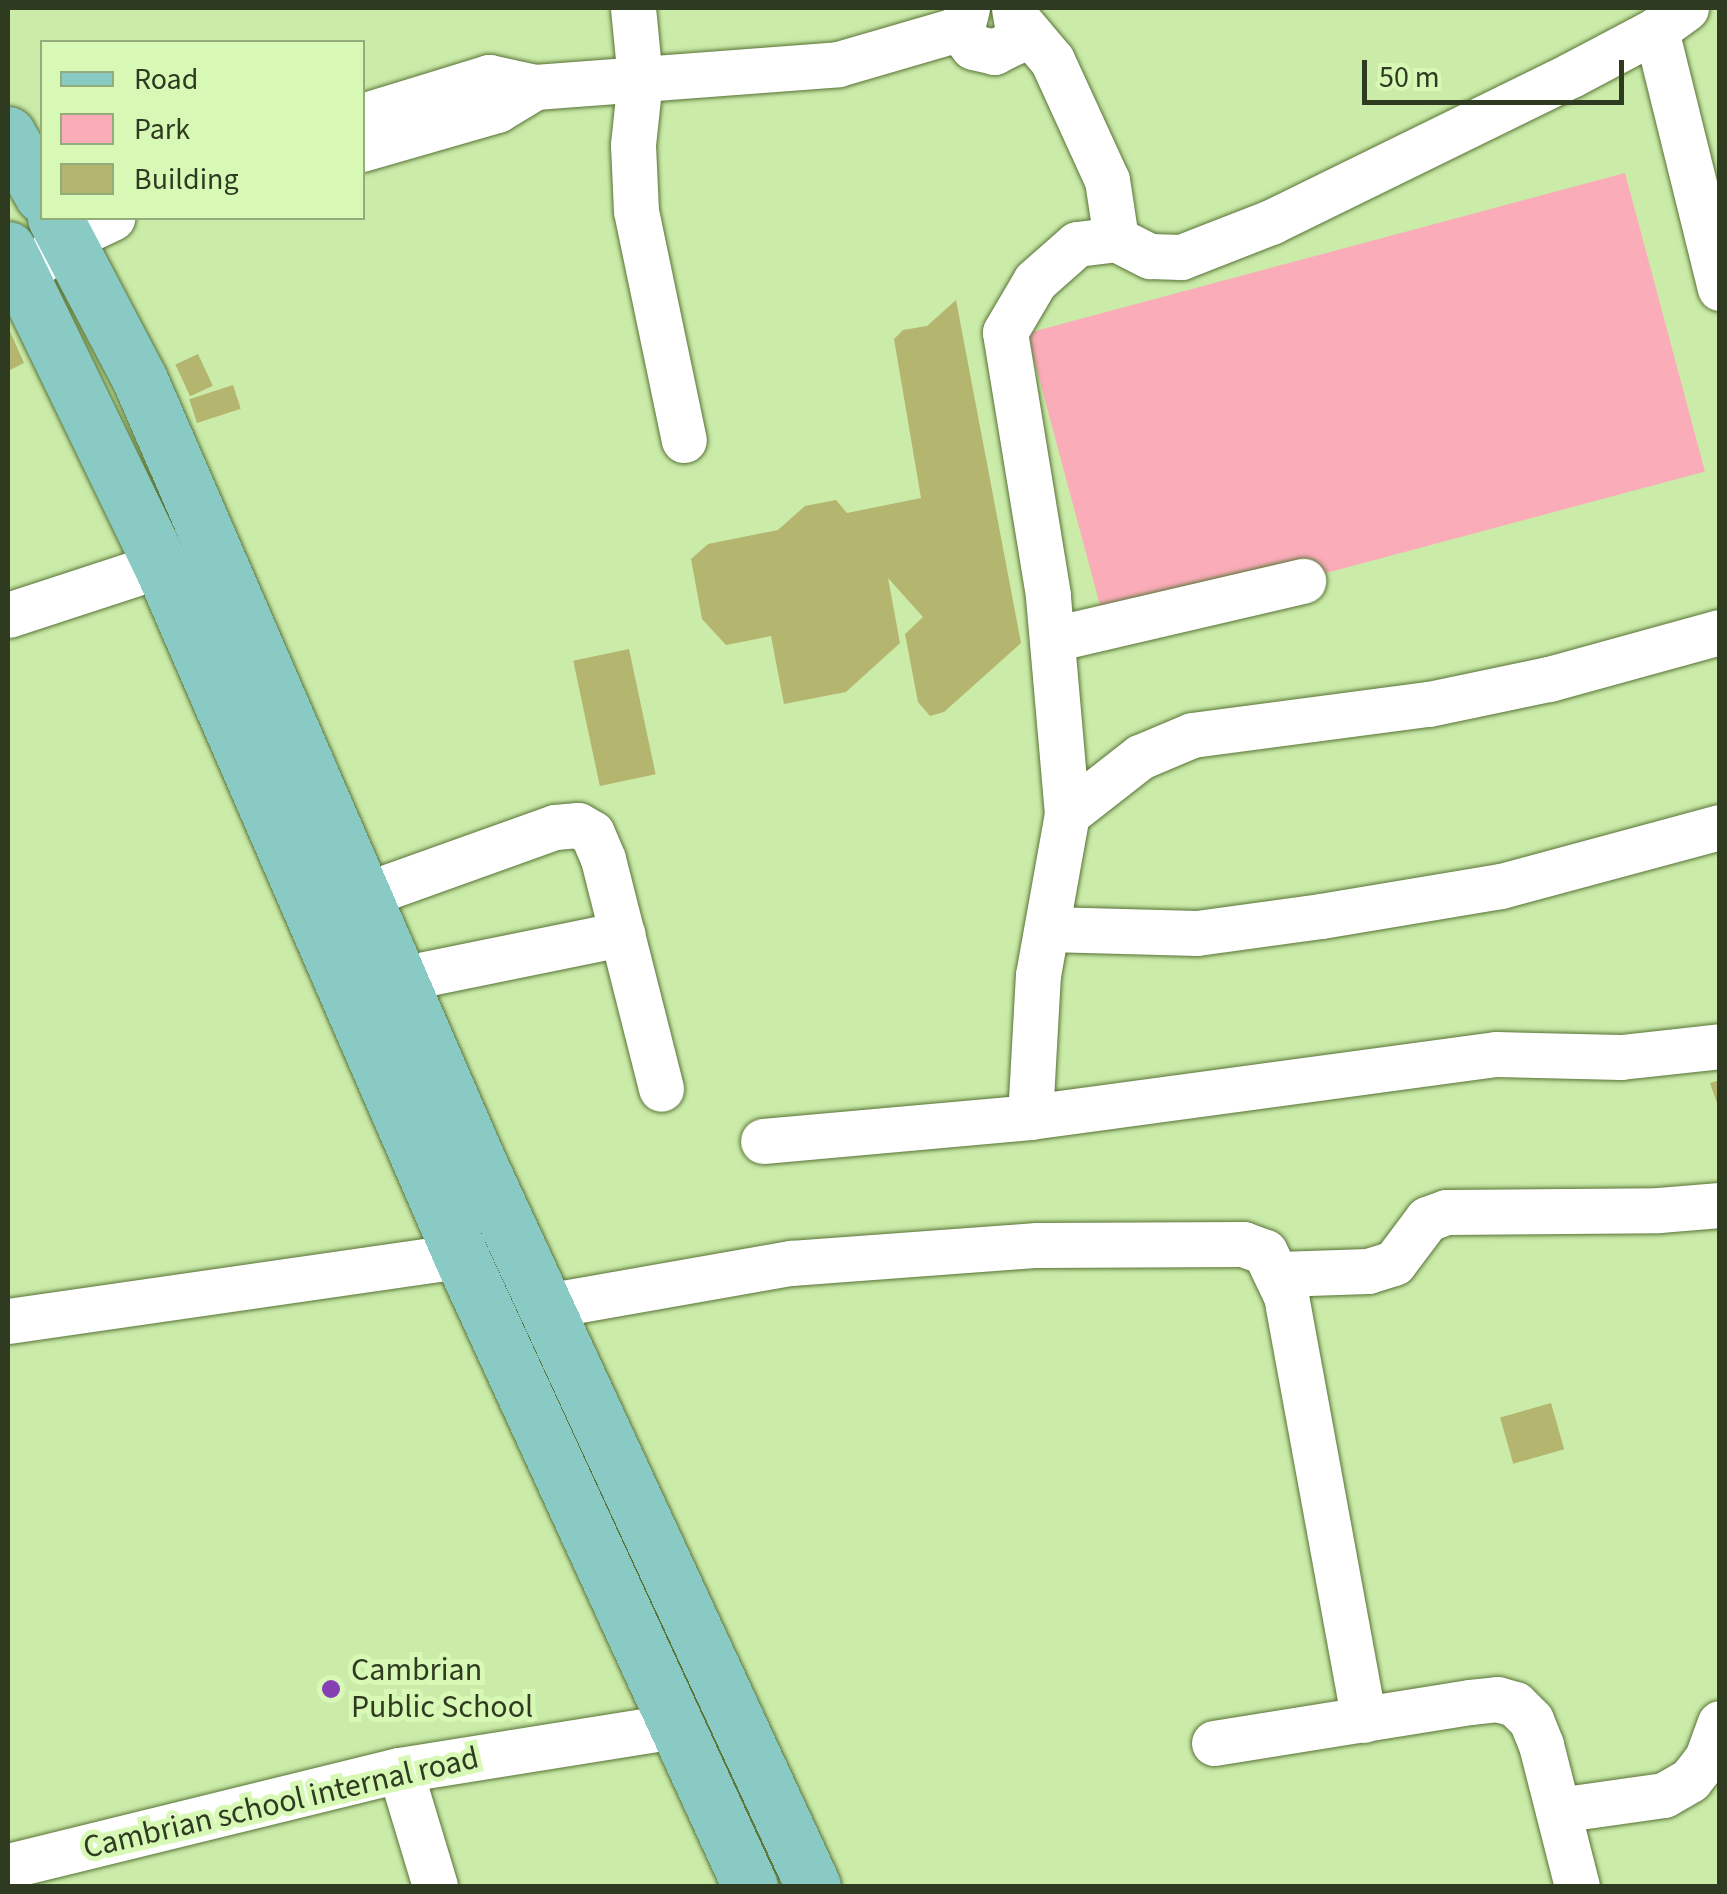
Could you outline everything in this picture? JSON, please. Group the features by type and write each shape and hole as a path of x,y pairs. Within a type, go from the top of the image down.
{"main road":[{"path":"8,134 40,178"},
{"path":"70,220 362,896 813,1886"},
{"path":"13,268 161,565 461,1256 750,1886"}],"street":[{"path":"633,8 640,79 634,145 636,210 684,440"},
{"path":"365,115 490,77 535,86 838,64 965,18 973,47 994,52 1014,42 1017,14"},
{"path":"1017,14 1052,60 1106,180 1116,239"},
{"path":"1030,1117 1038,976 1067,814 1053,639 1005,332 1035,281 1077,244 1116,239 1150,256 1182,257 1272,222 1670,19 1720,288"},
{"path":"365,148 497,110 535,86"},
{"path":"13,268 66,220"},
{"path":"8,615 161,565"},
{"path":"1053,639 1303,581"},
{"path":"1067,814 1140,757 1192,735 1430,704 1549,679 1720,632"},
{"path":"362,896 555,827 578,825 592,834 603,859 661,1090"},
{"path":"1048,929 1197,932 1321,916 1500,886 1720,827"},
{"path":"400,980 622,934"},
{"path":"763,1142 1030,1117 1477,1056 1621,1057 1720,1046"},
{"path":"1279,1274 1368,1270 1394,1263 1427,1219 1446,1212 1659,1210 1720,1205"},
{"path":"546,1306 791,1263 1037,1245 1243,1244 1266,1252 1279,1274 1364,1720"},
{"path":"8,1322 461,1256"},
{"path":"1214,1743 1497,1698 1515,1704 1530,1720 1541,1745 1578,1886"},
{"path":"1558,1810 1664,1796 1690,1780 1707,1758 1720,1723"},
{"name":"Cambrian school internal road","path":"8,1866 400,1770 674,1726"},
{"path":"400,1770 435,1886"}],"green space":[{"path":"1625,173 1705,471 1107,632 1027,333"}],"building":[{"path":"956,300 1021,643 944,712 930,716 918,702 905,634 923,617 888,578 900,643 846,692 784,704 771,636 726,645 702,619 691,559 708,544 778,530 805,506 836,500 847,513 921,498 894,339 903,330 927,326"},
{"path":"8,327 24,363 8,371"},
{"path":"198,354 213,386 190,396 175,365"},
{"path":"233,385 241,409 197,423 189,399"},
{"path":"629,649 656,774 600,786 573,661"},
{"path":"1720,1080 1720,1109 1719,1109 1710,1083"},
{"path":"1551,1403 1564,1449 1513,1464 1500,1418"}],"place":[{"name":"Cambrian Public School","path":"331,1689"}]}
